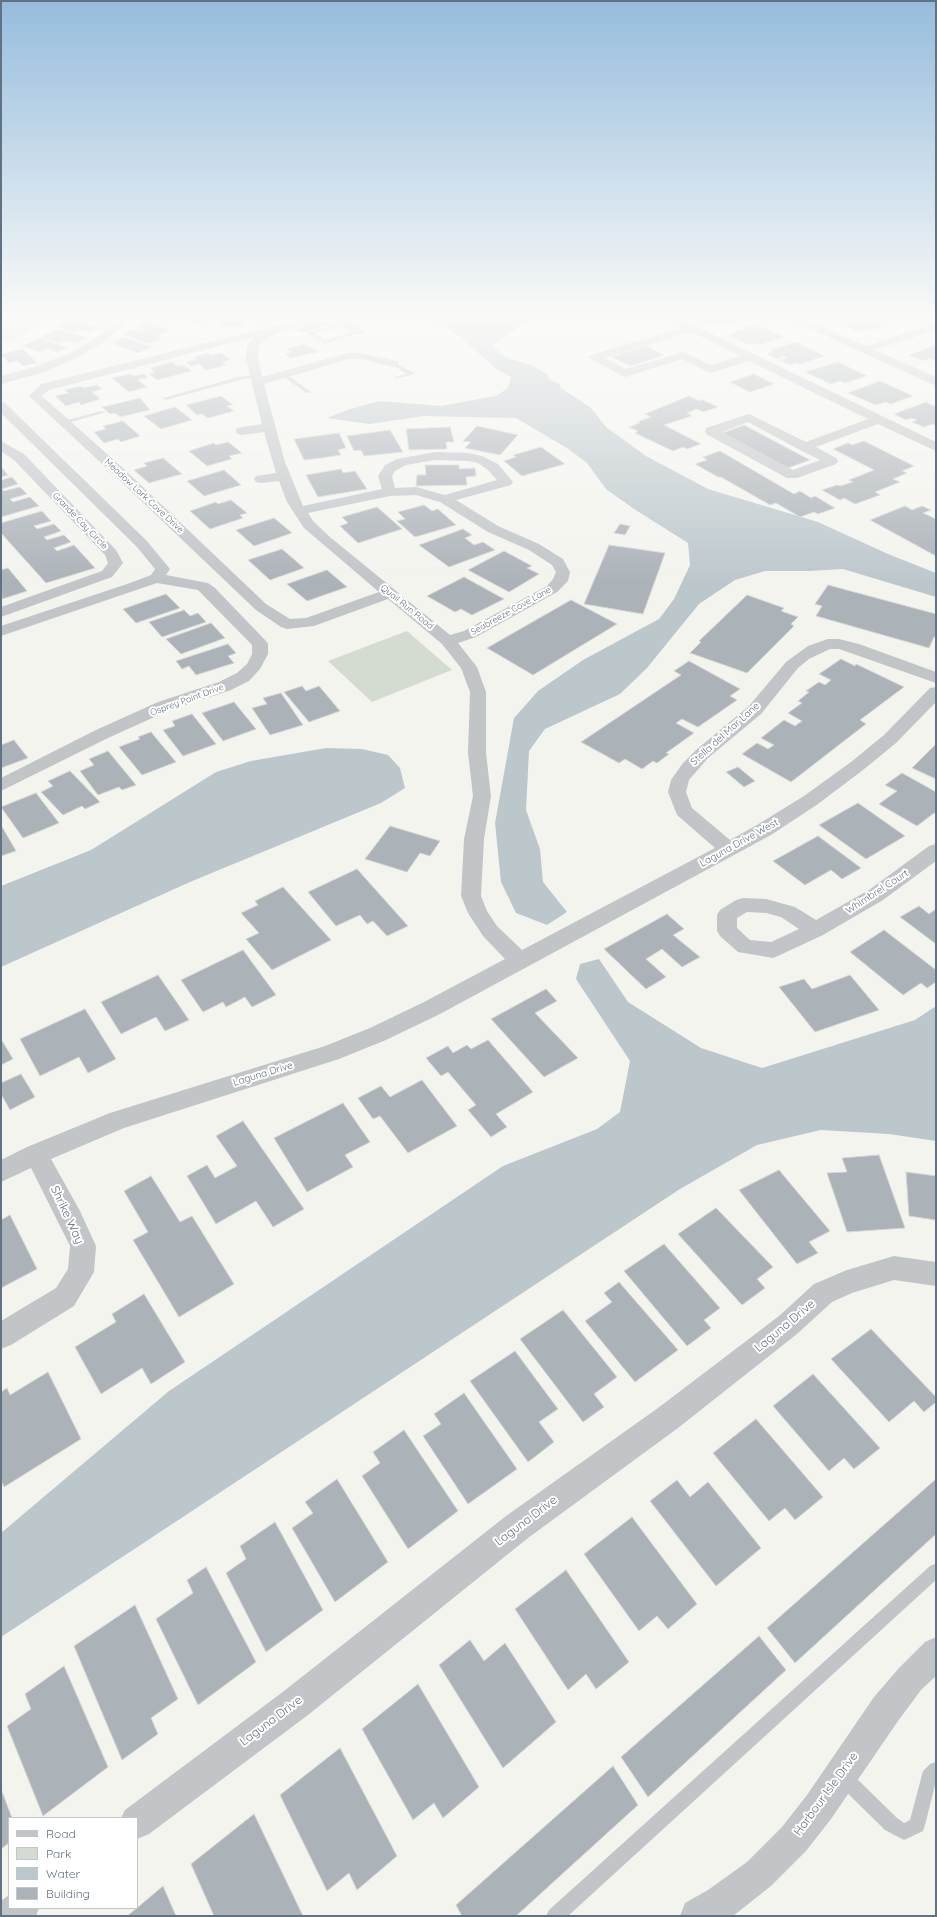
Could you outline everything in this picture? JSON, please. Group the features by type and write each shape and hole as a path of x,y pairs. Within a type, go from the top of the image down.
{"street":[{"name":"Meadow Lark Cove Drive","path":"46,405 119,472 261,607 287,624 308,623 390,593"},
{"name":"Quail Run Road","path":"264,405 284,476 299,511 316,532 448,641 469,667 478,692 477,753 482,796 474,839 471,896 478,913 490,931 519,961"},
{"path":"849,405 936,446"},
{"path":"1,406 142,544 163,569 156,578"},
{"path":"805,447 832,461 792,475 711,431 749,418 805,447 879,420"},
{"path":"242,431 270,427"},
{"name":"Grande Cay Circle","path":"1,445 13,451 19,457 111,553 116,564 107,574 1,612"},
{"path":"390,492 385,476 390,468 402,462 435,456 482,460 493,467 506,482 445,499"},
{"path":"261,479 284,476"},
{"name":"Seabreeze Cove Lane","path":"299,511 390,492 416,491 445,499 493,529 548,554 558,562 563,572 560,581 552,589 540,597 470,634 448,641"},
{"name":"Osprey Point Drive","path":"1,632 156,578 203,586 210,591 260,644 260,654 254,666 243,677 225,686 164,706 102,734 1,786"},
{"name":"Stella del Mar Lane","path":"729,850 684,811 677,792 680,780 689,767 702,754 755,710 792,665 814,649 828,644 839,644 853,646 916,669 936,678"},
{"name":"Laguna Drive West","path":"519,961 764,830 810,800 857,766 890,739 936,692"},
{"name":"Whimbrel Court","path":"816,930 876,895 936,851"},
{"name":"Laguna Drive","path":"1,1172 36,1154 118,1120 181,1099 276,1071 378,1034 432,1008 519,961"},
{"name":"Shrike Way","path":"1,1336 65,1297 81,1272 83,1246 71,1219 36,1154"},
{"name":"Laguna Drive","path":"138,1821 296,1703 517,1527 717,1380 788,1324 823,1293 847,1282 894,1268 936,1274"},
{"name":"Harbour Isle Drive","path":"698,1916 721,1903 759,1874 794,1839 819,1807 891,1703 910,1679 936,1652"},
{"path":"11,1916 20,1909"}],"lane":[{"path":"64,422 103,412"},
{"path":"555,1916 935,1571"},
{"path":"841,1776 891,1824 904,1832 917,1825 929,1777 936,1770"}],"green space":[{"path":"407,631 452,670 372,702 328,661"}],"water":[{"path":"363,405 587,405 606,427 646,456 708,489 818,522 888,554 936,573 936,597 843,569 765,571 735,580 699,604 647,668 620,694 545,729 529,751 526,810 540,849 543,882 567,912 547,925 516,913 501,882 495,823 514,718 538,691 583,660 659,619 674,599 690,565 688,543 634,509 606,489 587,463 567,448 516,418 424,416 369,424 327,418"},
{"path":"326,748 362,749 388,755 400,768 405,788 381,803 190,882 1,967 1,886 91,850 216,772 251,761"},
{"path":"599,959 628,1002 701,1048 762,1068 915,1020 936,1006 936,1141 889,1134 821,1130 757,1145 680,1189 1,1637 1,1533 169,1391 503,1166 597,1129 620,1112 630,1061 576,979 580,964"}],"building":[{"path":"109,405 146,405 150,410 120,417 115,413 110,414 102,407"},
{"path":"187,405 230,405 227,406 234,411 208,418 202,414 197,415"},
{"path":"666,405 715,405 718,407 703,412 697,409 687,413 692,416 664,425 701,444 687,449 683,447 673,451 635,433 638,431 629,427 640,423 637,422 651,417 645,414"},
{"path":"917,405 933,405 936,407 936,426 933,424 924,427 912,422 917,420 911,418 906,420 894,414"},
{"path":"175,407 192,420 161,429 144,416"},
{"path":"123,421 140,436 121,442 118,439 104,443 94,432 106,429 103,426"},
{"path":"744,425 810,460 788,468 722,433"},
{"path":"477,426 518,435 500,455 465,448 471,442 463,441"},
{"path":"450,427 454,442 446,442 447,449 409,450 406,429"},
{"path":"390,430 403,452 364,456 361,450 354,451 347,436"},
{"path":"339,433 346,448 338,450 341,455 322,458 304,460 294,439"},
{"path":"864,441 914,466 902,471 907,473 893,479 900,482 875,492 880,495 855,504 844,498 840,500 822,490 853,482 849,480 874,470 833,449 848,443 852,445"},
{"path":"228,442 242,453 229,456 232,459 207,466 189,451 214,443 216,445"},
{"path":"541,447 565,464 522,476 504,461 516,457 513,455"},
{"path":"720,451 794,494 800,491 811,498 815,496 835,508 818,514 814,512 800,517 776,503 770,505 695,464 707,460 703,457"},
{"path":"163,458 182,474 149,483 134,470 147,466 144,463"},
{"path":"425,465 459,465 459,469 475,468 476,476 466,477 467,485 416,486 417,475 426,475"},
{"path":"2,468 8,475 1,477"},
{"path":"341,469 343,473 355,471 367,489 318,497 306,475"},
{"path":"224,470 241,485 204,496 187,481"},
{"path":"12,477 18,484 2,489 4,491 20,487 27,494 10,499 13,502 30,497 39,506 1,517 1,480"},
{"path":"231,500 247,513 240,515 243,518 210,529 190,511 216,502 218,504"},
{"path":"424,505 432,511 438,509 456,525 415,537 397,521 405,519 398,512"},
{"path":"905,506 912,510 922,506 931,510 923,513 936,519 936,556 870,520"},
{"path":"377,507 402,529 358,543 340,526 348,523 342,517"},
{"path":"42,511 51,521 34,526 37,529 54,524 61,531 44,537 47,540 64,535 71,542 54,548 57,551 74,545 95,568 46,583 1,533 1,523"},
{"path":"274,518 292,533 254,546 236,530"},
{"path":"620,524 630,526 625,535 614,533"},
{"path":"463,529 472,535 465,538 474,545 483,542 495,550 449,567 419,545"},
{"path":"609,545 665,553 643,614 584,604"},
{"path":"282,549 304,568 270,580 248,560"},
{"path":"504,551 532,566 527,568 539,574 509,592 468,570"},
{"path":"8,568 27,591 2,599 1,570"},
{"path":"327,570 347,587 307,601 287,584"},
{"path":"464,577 504,599 472,615 461,609 455,612 427,596"},
{"path":"828,585 936,614 936,637 934,637 929,648 816,616 822,606 815,604"},
{"path":"166,594 180,608 136,623 123,609"},
{"path":"747,595 784,608 781,611 798,617 791,624 794,626 747,673 690,653 701,642 699,641"},
{"path":"571,600 617,624 533,675 487,648"},
{"path":"184,610 190,616 198,613 206,622 162,637 149,622"},
{"path":"211,623 225,638 181,654 166,639"},
{"path":"228,644 236,653 228,656 234,663 196,675 189,666 182,669 176,661"},
{"path":"841,659 855,666 856,664 904,687 860,720 866,724 791,782 742,754 757,743 768,749 774,745 761,738 784,720 795,726 802,721 788,713 802,703 798,701 809,692 806,691 819,682 825,685 831,680 819,674"},
{"path":"689,661 740,689 730,696 737,700 698,727 682,719 676,723 694,733 666,753 669,754 657,763 653,761 642,769 625,759 619,763 581,742 681,675 674,671"},
{"path":"302,686 306,691 319,686 340,711 309,722 284,692"},
{"path":"281,693 303,725 270,735 252,708 267,704 263,698"},
{"path":"234,702 256,729 223,741 202,713"},
{"path":"192,714 216,744 183,756 163,730 175,726 172,721"},
{"path":"151,732 176,762 142,775 119,747 140,739 138,737"},
{"path":"14,740 28,758 1,768 1,745"},
{"path":"936,744 936,779 912,768"},
{"path":"108,751 136,785 122,790 119,787 98,795 80,771 94,765 89,759"},
{"path":"738,767 755,781 744,787 726,772"},
{"path":"70,771 100,802 85,809 82,806 63,815 41,792 53,786 48,781"},
{"path":"902,773 936,792 936,814 934,813 917,826 879,804 897,791 885,785"},
{"path":"36,793 59,823 23,838 1,807"},
{"path":"858,803 905,836 866,859 819,825"},
{"path":"1,825 16,851 1,856"},
{"path":"390,826 440,841 430,856 420,853 407,872 365,859"},
{"path":"818,836 861,868 842,879 831,870 805,885 773,861"},
{"path":"357,869 408,926 387,936 373,921 367,924 360,915 336,926 308,892"},
{"path":"283,887 331,940 272,970 246,939 259,933 241,913 258,905 255,901"},
{"path":"919,906 929,914 936,909 936,944 900,917"},
{"path":"667,914 684,929 673,935 700,957 682,967 662,949 646,959 666,977 646,989 604,949"},
{"path":"884,930 936,970 936,982 927,988 921,983 903,995 850,952"},
{"path":"243,950 276,995 252,1007 245,997 226,1007 223,1002 203,1012 181,980"},
{"path":"158,975 189,1020 165,1031 156,1017 121,1034 101,1002"},
{"path":"850,975 879,1010 815,1032 779,987 804,979 812,989"},
{"path":"546,989 557,1001 535,1013 578,1058 544,1077 491,1019"},
{"path":"85,1009 116,1059 88,1073 79,1057 40,1076 20,1039"},
{"path":"1,1039 13,1059 1,1065"},
{"path":"488,1040 533,1092 496,1114 507,1127 491,1137 468,1110 476,1105 448,1072 441,1076 426,1058 448,1046 453,1053 467,1045 471,1049"},
{"path":"21,1074 35,1097 10,1110 1,1094 1,1083"},
{"path":"422,1080 457,1126 408,1153 380,1116 373,1119 358,1098 381,1086 390,1097"},
{"path":"343,1103 370,1142 345,1155 353,1167 307,1192 274,1138"},
{"path":"243,1121 304,1209 273,1227 256,1201 216,1224 187,1176 207,1165 215,1178 237,1166 216,1136"},
{"path":"879,1155 905,1228 847,1232 827,1173 847,1172 842,1158"},
{"path":"779,1170 830,1231 809,1242 818,1253 797,1264 739,1190"},
{"path":"906,1172 936,1176 936,1220 909,1216"},
{"path":"151,1176 180,1222 192,1216 234,1284 179,1317 133,1240 148,1232 124,1191"},
{"path":"716,1208 773,1267 757,1279 765,1288 742,1305 678,1234"},
{"path":"10,1215 37,1269 1,1288 1,1220"},
{"path":"664,1244 720,1308 704,1320 711,1328 687,1346 624,1271"},
{"path":"619,1282 678,1350 635,1382 585,1321 612,1302 604,1293"},
{"path":"144,1294 185,1362 151,1384 142,1368 101,1394 75,1347 116,1322 112,1314"},
{"path":"563,1310 617,1377 594,1394 604,1407 583,1422 520,1339"},
{"path":"871,1329 936,1397 936,1402 924,1412 914,1401 889,1422 831,1359"},
{"path":"515,1351 558,1409 539,1422 554,1442 528,1462 470,1381"},
{"path":"48,1372 81,1439 4,1487 1,1480 1,1392 7,1388 10,1395"},
{"path":"813,1374 880,1448 854,1469 844,1458 829,1471 773,1406"},
{"path":"464,1393 517,1469 468,1504 423,1436 441,1424 434,1414"},
{"path":"756,1419 823,1497 795,1520 785,1508 769,1521 713,1453"},
{"path":"404,1430 458,1511 408,1549 362,1476 380,1463 373,1452"},
{"path":"337,1479 388,1562 335,1602 292,1528 313,1513 305,1502"},
{"path":"936,1479 936,1534 795,1663 767,1628"},
{"path":"677,1480 690,1497 708,1482 761,1548 716,1586 650,1501"},
{"path":"632,1517 697,1604 668,1629 657,1616 639,1631 584,1554"},
{"path":"275,1522 323,1610 266,1652 226,1573 246,1559 240,1546"},
{"path":"206,1567 256,1662 198,1705 156,1619 193,1593 187,1580"},
{"path":"566,1570 629,1662 596,1689 586,1674 568,1690 515,1609"},
{"path":"135,1605 178,1699 151,1718 158,1734 122,1760 74,1646"},
{"path":"759,1636 786,1670 648,1797 621,1757"},
{"path":"470,1640 484,1661 505,1643 556,1722 503,1768 439,1665"},
{"path":"64,1666 108,1767 43,1816 7,1726 31,1709 25,1694"},
{"path":"418,1684 479,1787 443,1818 434,1803 413,1820 362,1729"},
{"path":"340,1748 397,1856 357,1890 349,1873 327,1891 280,1795"},
{"path":"613,1766 638,1805 516,1916 462,1916 456,1905"},
{"path":"1,1789 12,1817 8,1817 8,1844 1,1849"},
{"path":"254,1814 303,1916 214,1916 191,1864"},
{"path":"163,1886 176,1916 127,1916 136,1909 138,1909 138,1907"}]}
